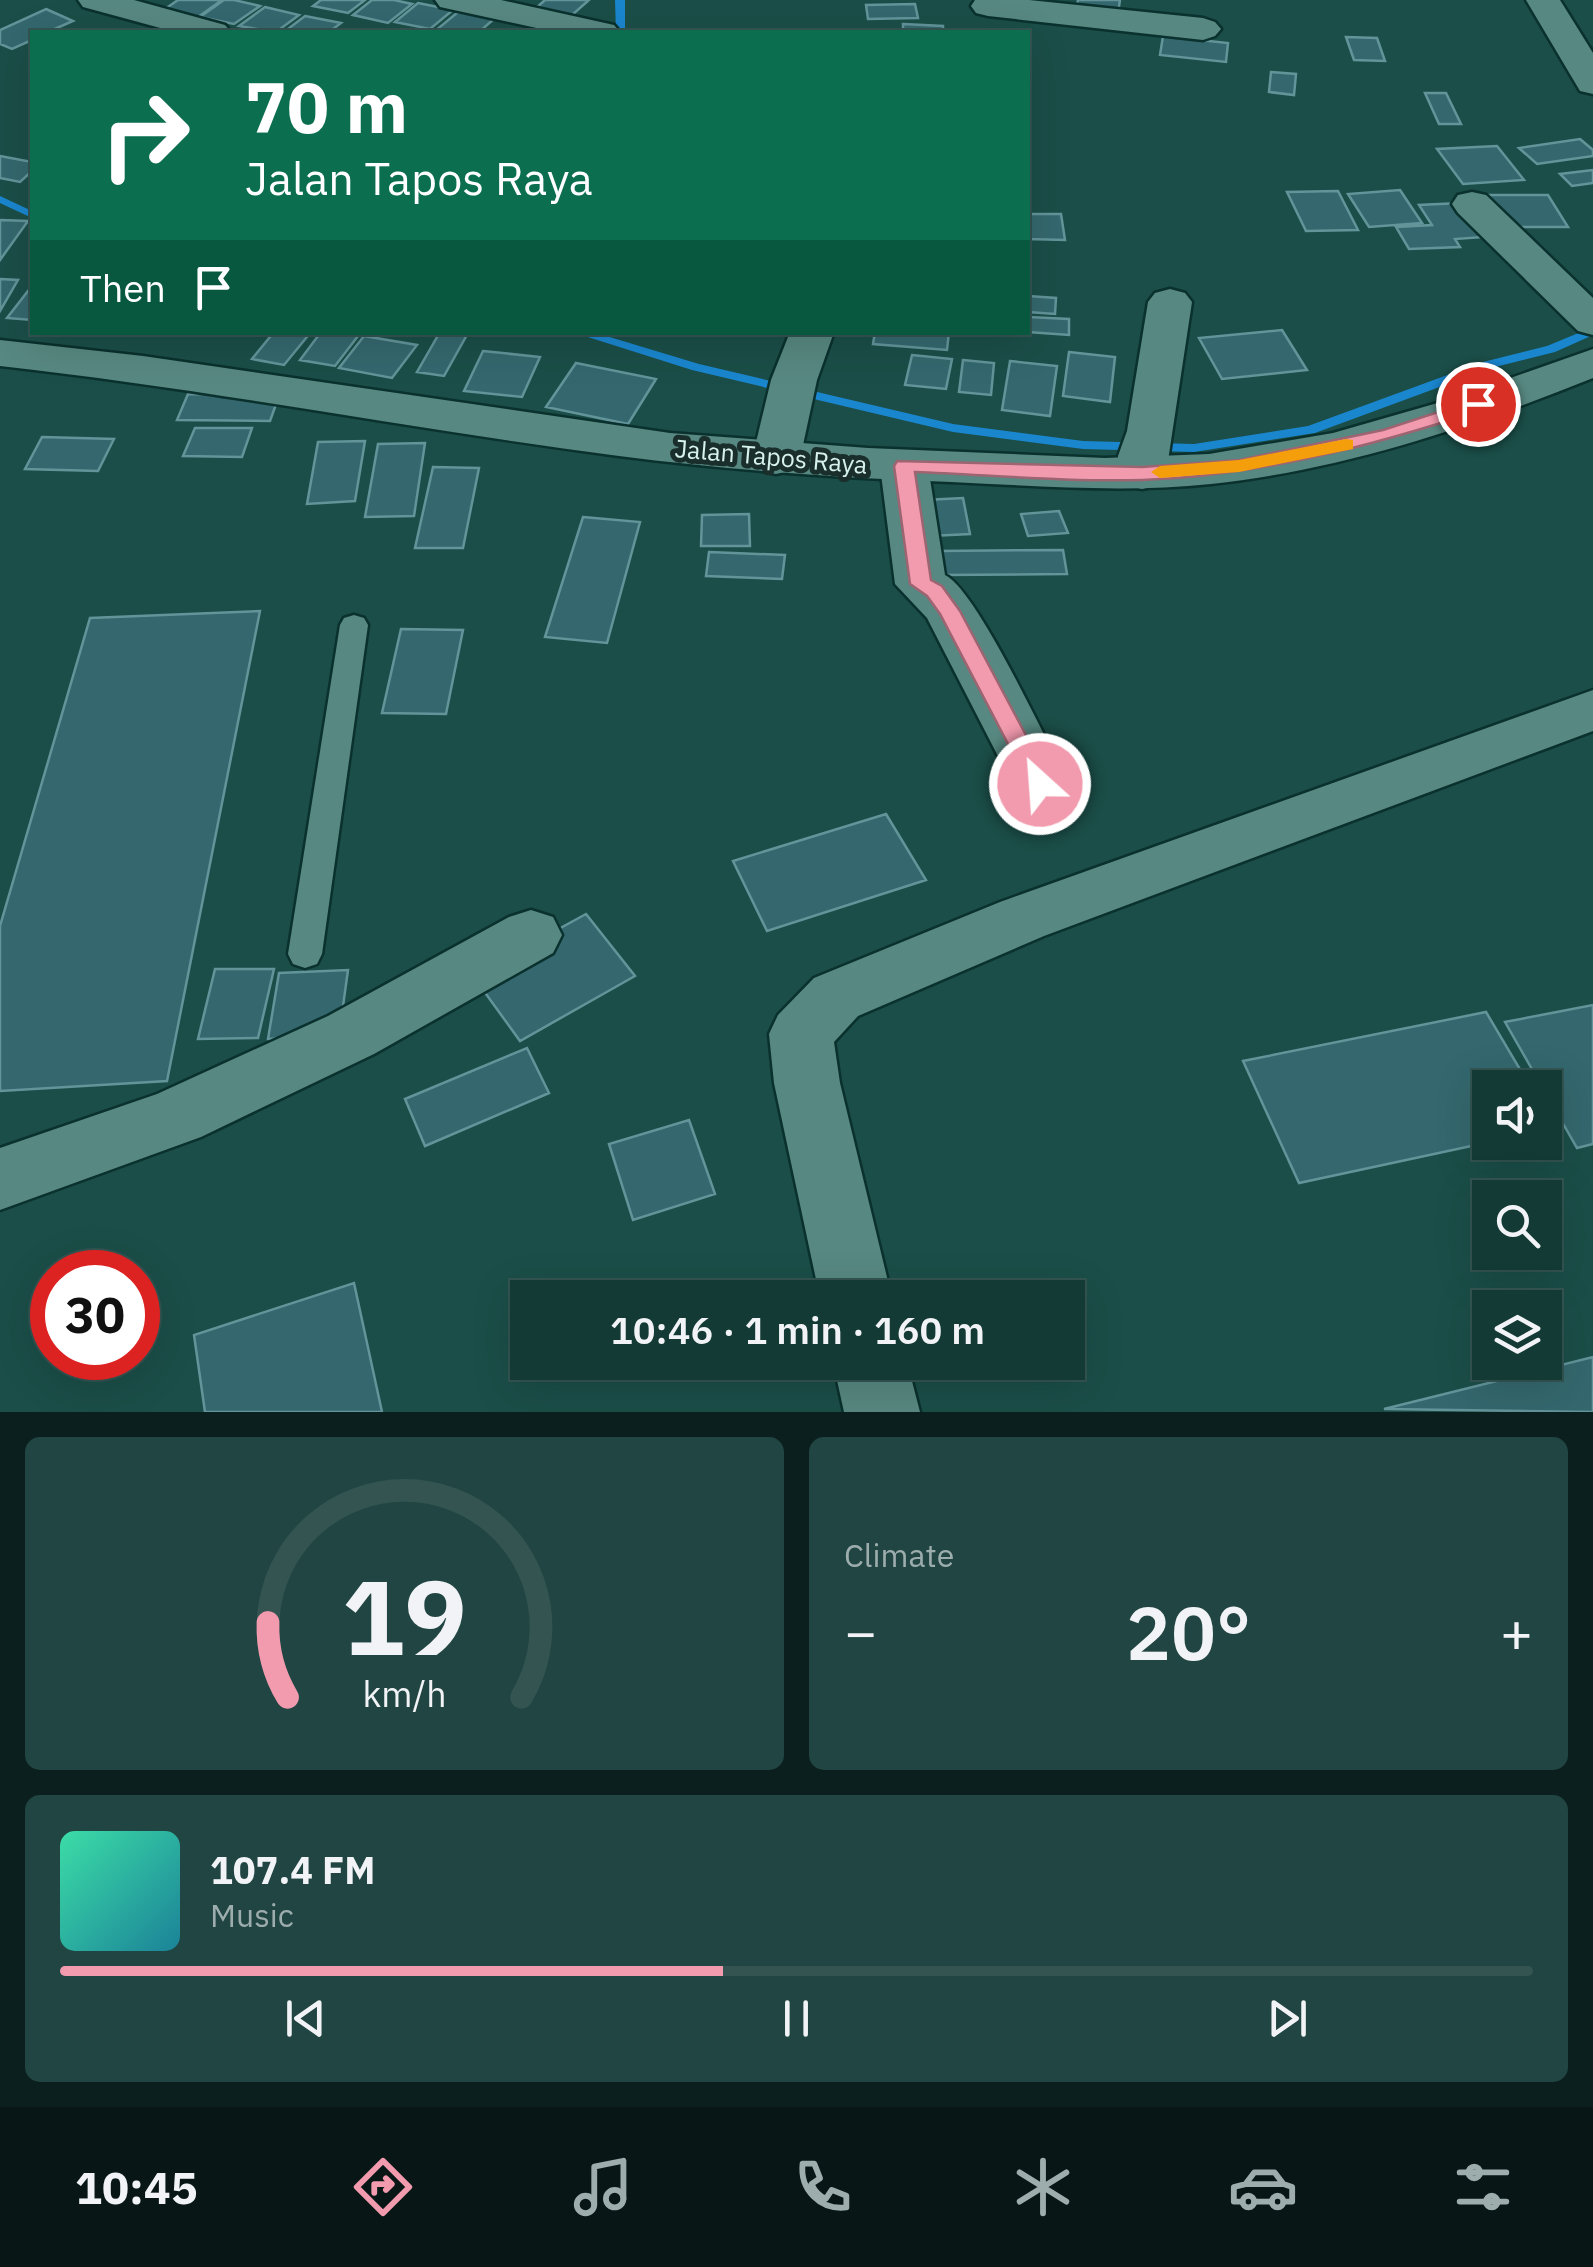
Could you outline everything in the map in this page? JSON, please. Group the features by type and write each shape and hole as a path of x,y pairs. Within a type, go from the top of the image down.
{"street":[{"path":"64,0 141,30"},
{"path":"94,0 206,30"},
{"path":"452,0 593,30"},
{"path":"610,0 615,30"},
{"path":"1543,0 1593,83"},
{"path":"986,13 1203,29"},
{"path":"1472,204 1587,317"},
{"path":"1144,455 1170,302"},
{"path":"776,459 811,335"},
{"name":"Jalan Tapos Raya","path":"0,352 113,363 570,436 776,459 904,466 1144,455 1239,466 1387,435 1540,384 1593,362"},
{"path":"904,466 921,584 935,591 950,611 1040,784"},
{"path":"852,1280 807,1082 801,1034 836,997 1022,919 1593,710"},
{"path":"0,1178 177,1116 351,1035 531,935"},
{"path":"874,1380 882,1412"}],"lane":[{"path":"305,954 354,625"}],"building":[{"path":"178,0 222,0 198,17 165,9"},
{"path":"224,0 260,6 234,24 200,17"},
{"path":"321,0 365,0 348,13 313,6"},
{"path":"372,0 412,4 388,23 353,15"},
{"path":"545,0 589,0 571,16 535,9"},
{"path":"1078,0 1120,0 1118,13 1076,10"},
{"path":"418,3 453,10 430,29 395,22"},
{"path":"915,4 918,18 868,19 866,5"},
{"path":"265,7 299,15 279,30 239,26"},
{"path":"46,9 73,21 53,30 30,30 30,41 12,49 0,44 0,30"},
{"path":"458,12 494,19 481,30 436,30"},
{"path":"305,16 341,23 332,30 287,30"},
{"path":"903,24 943,26 943,30 903,30"},
{"path":"1163,36 1228,43 1226,62 1160,55"},
{"path":"1346,37 1377,38 1385,61 1354,60"},
{"path":"1271,72 1296,74 1294,95 1269,92"},
{"path":"1425,93 1446,93 1461,124 1439,124"},
{"path":"1580,139 1593,150 1593,156 1537,164 1519,148"},
{"path":"1497,146 1524,180 1463,184 1437,149"},
{"path":"0,156 30,162 30,173 20,182 0,178"},
{"path":"1593,170 1593,183 1572,186 1560,174"},
{"path":"1400,190 1422,223 1369,227 1348,194"},
{"path":"1338,191 1358,230 1306,231 1287,192"},
{"path":"1489,195 1548,195 1568,227 1507,227"},
{"path":"1461,203 1484,237 1455,239 1460,247 1409,249 1396,227 1432,225 1419,205"},
{"path":"1030,214 1061,214 1065,240 1030,239"},
{"path":"0,220 28,221 0,260"},
{"path":"0,279 18,280 0,311"},
{"path":"28,291 30,292 30,320 7,318"},
{"path":"1030,296 1056,298 1055,314 1030,312"},
{"path":"1030,317 1069,319 1069,335 1030,332"},
{"path":"1282,330 1307,370 1222,379 1199,338"},
{"path":"272,335 309,335 284,365 252,359"},
{"path":"319,335 358,336 335,366 300,360"},
{"path":"438,335 467,335 444,376 417,372"},
{"path":"874,335 949,335 947,350 873,344"},
{"path":"364,336 417,345 392,378 339,368"},
{"path":"483,351 540,357 522,397 464,391"},
{"path":"1069,352 1115,357 1110,402 1063,396"},
{"path":"912,355 952,359 946,389 905,385"},
{"path":"963,360 994,363 991,395 959,392"},
{"path":"1010,361 1057,366 1050,416 1002,410"},
{"path":"576,363 656,379 628,424 546,407"},
{"path":"188,394 279,396 270,421 177,420"},
{"path":"195,428 252,428 242,457 183,456"},
{"path":"42,437 114,439 98,471 25,469"},
{"path":"365,441 355,501 307,504 318,442"},
{"path":"425,443 414,516 365,517 378,444"},
{"path":"433,467 479,468 463,548 415,548"},
{"path":"963,498 970,534 931,536 925,500"},
{"path":"1059,511 1068,533 1028,536 1021,514"},
{"path":"749,514 750,546 701,546 702,515"},
{"path":"583,517 640,522 607,643 545,637"},
{"path":"1063,550 1067,574 937,575 935,551"},
{"path":"709,552 785,555 782,579 706,576"},
{"path":"260,611 167,1081 0,1091 0,926 90,618"},
{"path":"401,629 463,630 446,714 382,713"},
{"path":"886,814 926,880 767,931 733,861"},
{"path":"586,914 635,976 520,1041 473,976"},
{"path":"215,969 274,969 258,1038 198,1039"},
{"path":"348,970 339,1035 268,1039 279,973"},
{"path":"1593,1005 1593,1144 1577,1148 1562,1122 1562,1070 1532,1070 1505,1022"},
{"path":"1486,1012 1520,1070 1472,1070 1472,1146 1299,1183 1243,1061"},
{"path":"527,1048 549,1093 425,1146 405,1099"},
{"path":"689,1120 715,1194 633,1220 609,1144"},
{"path":"354,1283 382,1412 205,1412 194,1335"},
{"path":"1593,1357 1593,1412 1384,1409 1501,1380 1562,1380 1562,1365"}],"waterway":[{"path":"620,0 621,30"},
{"path":"0,199 30,214"},
{"path":"588,335 696,367 953,428 1083,445 1194,448 1310,430 1487,365 1551,349 1593,331"}],"slow traffic":[{"path":"1160,472 1239,466 1346,445"}],"route":[{"path":"1040,784 950,611 935,591 921,584 904,466 1142,474 1239,466 1387,435 1478,404"}]}
